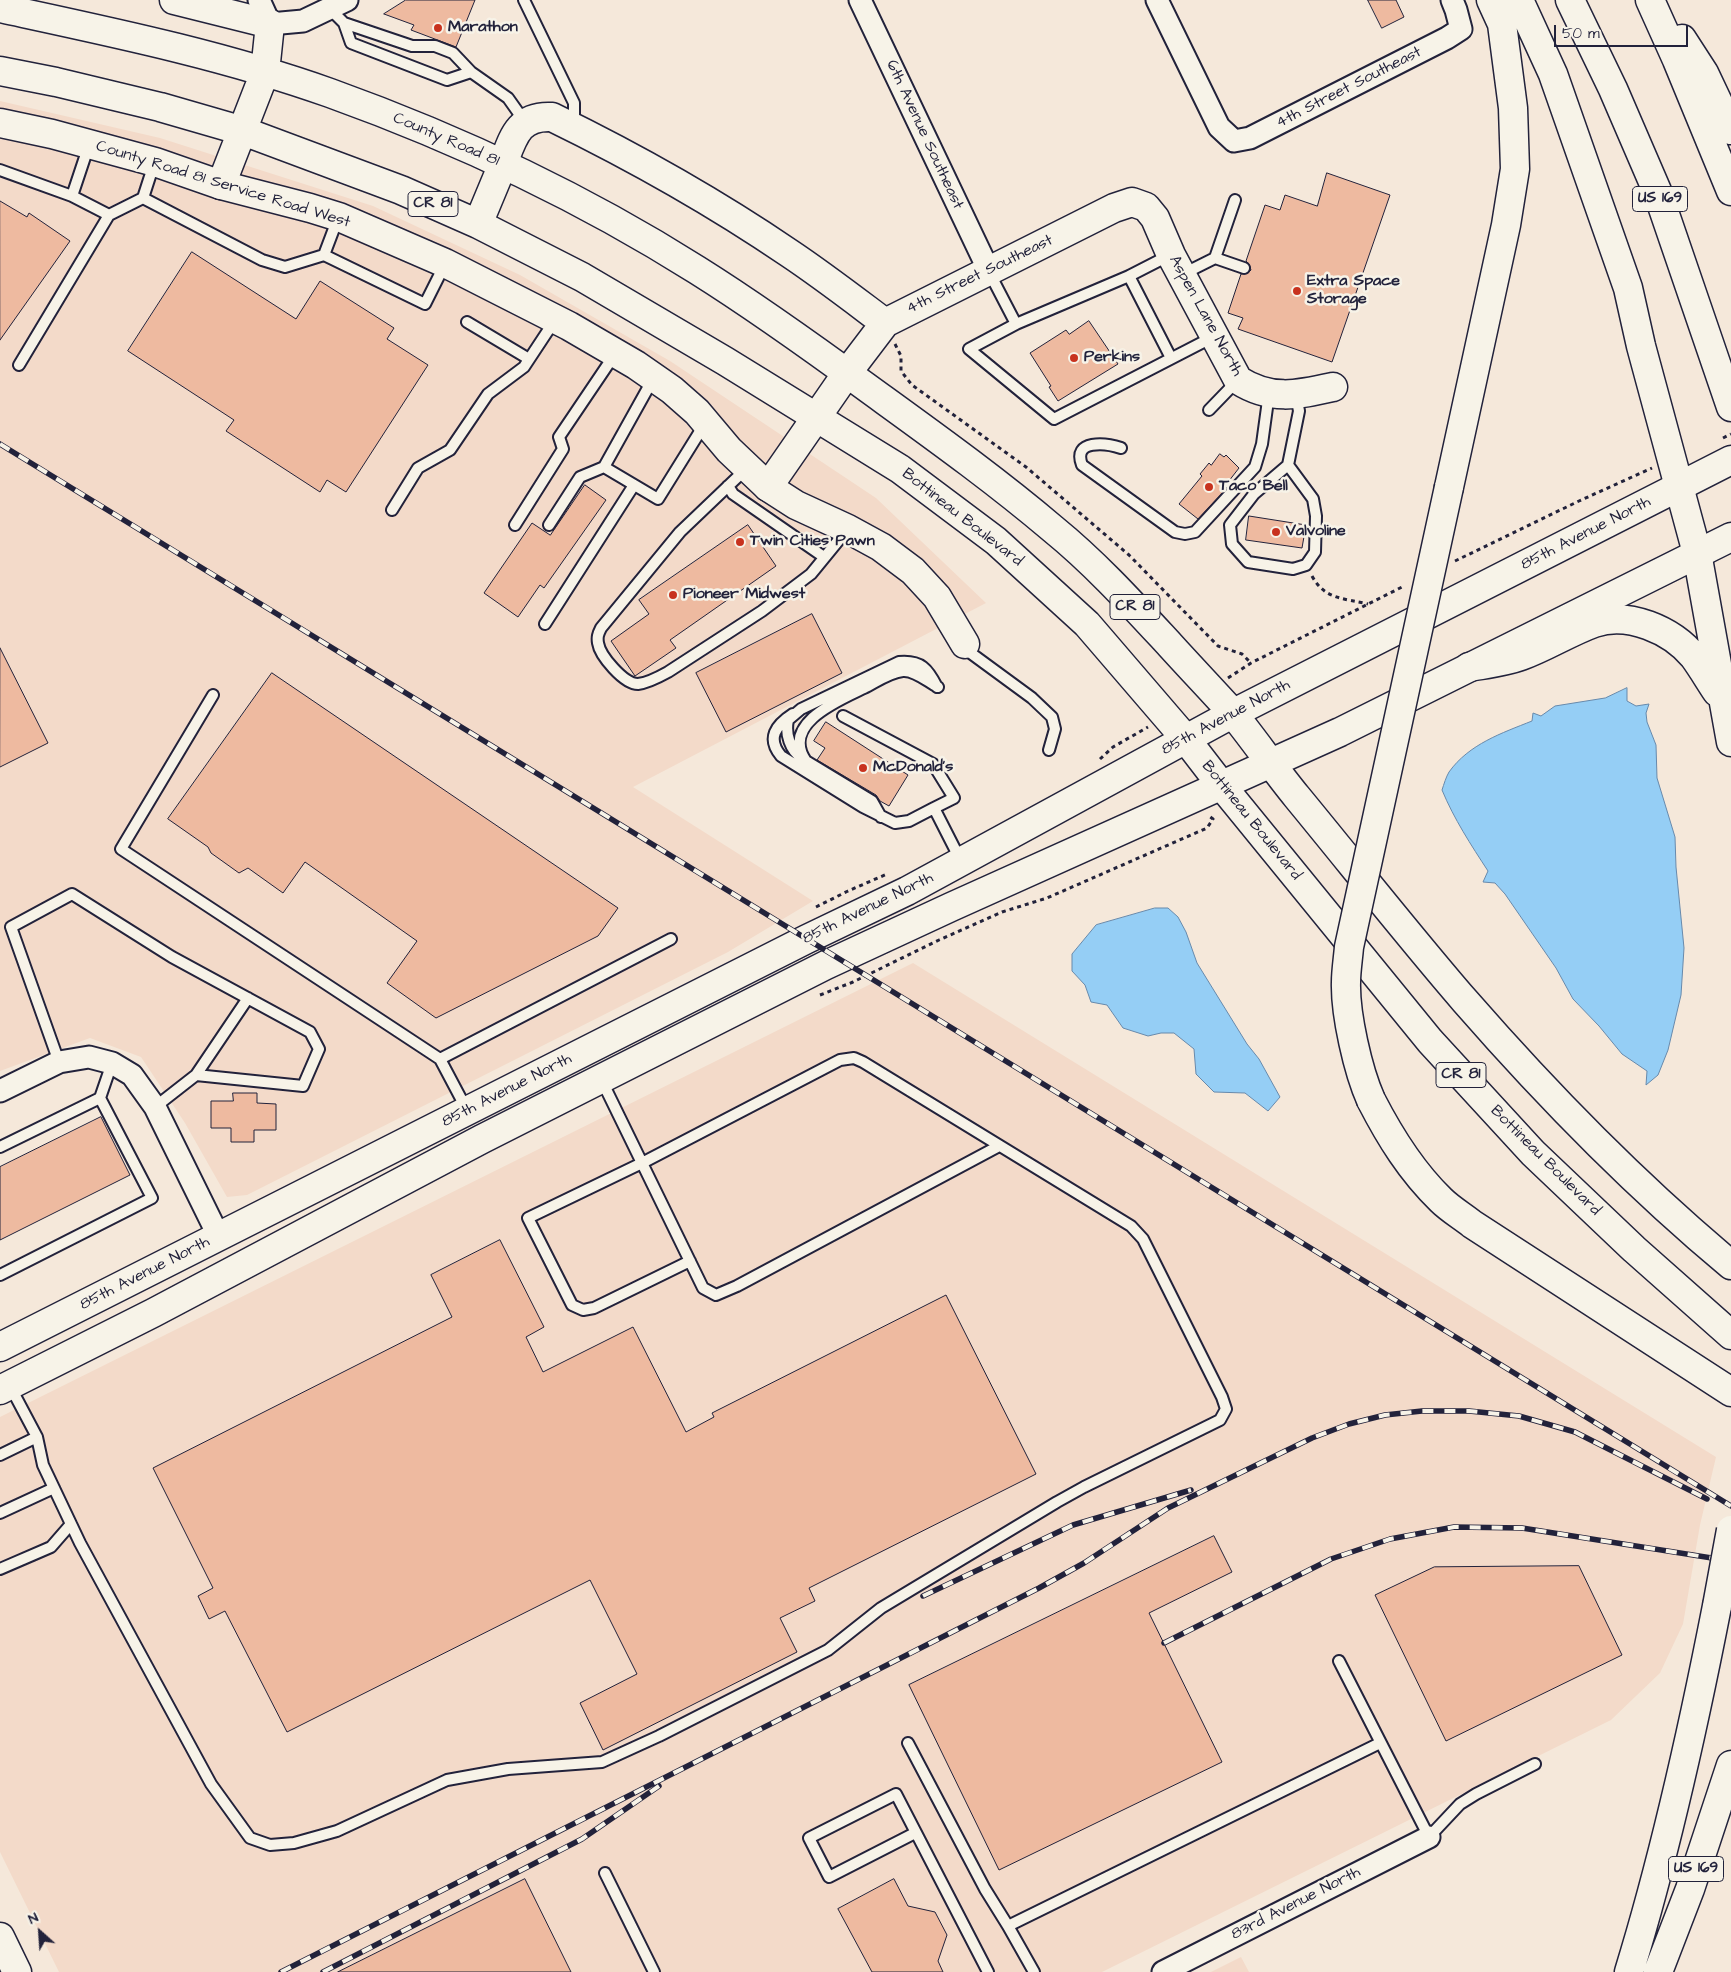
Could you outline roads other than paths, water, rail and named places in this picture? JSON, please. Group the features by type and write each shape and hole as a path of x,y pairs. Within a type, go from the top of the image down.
{"main road":[{"path":"174,0 264,12 265,72 221,186"},
{"path":"1491,0 1502,24 1513,108 1515,169 1506,225 1348,947 1346,984 1351,1026 1358,1061 1371,1100 1387,1131 1413,1170 1443,1202 1472,1224 1731,1392"},
{"path":"1519,0 1553,74 1628,288 1641,346 1697,553 1731,742"},
{"name":"US 169","path":"1570,0 1613,90 1657,191 1731,407"},
{"path":"1650,0 1731,191"},
{"path":"1657,0 1704,74 1731,130"},
{"name":"County Road 81","path":"0,8 111,32 265,72 410,123 503,164 623,226 698,270 847,373"},
{"name":"CR 81","path":"0,71 84,89 243,131 401,190 478,224"},
{"path":"478,224 513,138 525,122 538,116 552,117 649,167 720,208 789,253 885,323"},
{"name":"County Road 81 Service Road West","path":"0,124 52,134 155,162 221,186 310,208 339,218 446,263 555,319 615,353 672,390 706,422 738,477 768,487 796,505 848,529 881,547 913,571 938,597 965,644"},
{"name":"4th Street Southeast","path":"768,487 847,373 885,323 1114,208 1132,202"},
{"name":"Aspen Lane North","path":"1132,202 1146,207 1155,218 1176,265 1238,380 1252,389 1269,393 1296,395 1333,386"},
{"name":"Bottineau Boulevard","path":"478,224 582,277 817,417 900,469 996,541 1086,624 1185,738 1430,1042 1533,1153 1634,1249 1731,1336"},
{"name":"CR 81","path":"847,373 933,435 1056,530 1119,590 1232,714 1270,764 1465,1001 1560,1106 1664,1206 1731,1265"},
{"name":"85th Avenue North","path":"0,1347 961,862 1185,738 1731,460"},
{"name":"85th Avenue North","path":"5,1387 153,1313 600,1079 839,959 950,907 1340,732 1731,536"},
{"path":"1469,667 1520,657 1596,623 1615,620 1632,621 1660,631 1693,656 1724,702"},
{"path":"586,1051 600,1079"},
{"path":"468,1111 482,1140"},
{"path":"1629,1972 1642,1929 1692,1734 1718,1606 1731,1530"},
{"name":"US 169","path":"1658,1972 1690,1889 1731,1765"},
{"path":"0,1937 17,1972"}],"street":[{"name":"6th Avenue Southeast","path":"860,0 989,271"},
{"name":"4th Street Southeast","path":"1157,0 1218,127 1234,141 1250,138 1447,38 1461,29 1452,0"},
{"path":"264,12 303,21 340,11"},
{"path":"0,1091 59,1062 88,1057 112,1063 132,1075 155,1108 219,1236"},
{"name":"83rd Avenue North","path":"1164,1972 1429,1837"}],"lane":[{"path":"524,0 574,103 573,128"},
{"path":"340,11 351,43 447,80 471,72"},
{"path":"340,11 412,46 435,46 453,53 471,72 508,98 525,122"},
{"path":"72,196 90,144"},
{"path":"19,365 108,215 142,198 155,162"},
{"path":"0,170 72,196 108,215"},
{"path":"142,198 262,260 285,267 324,255 425,304 446,263"},
{"path":"1214,258 1235,200"},
{"path":"324,255 339,218"},
{"path":"1214,337 1054,418 969,349 1016,324 1129,276 1214,258 1244,268"},
{"path":"989,271 1016,324"},
{"path":"1129,276 1171,358"},
{"path":"392,510 418,468 450,450 488,394 524,367 555,319"},
{"path":"467,322 529,359"},
{"path":"515,525 563,449 559,437 615,353"},
{"path":"549,525 580,477 604,467 654,378"},
{"path":"1209,410 1238,380"},
{"path":"1121,448 1107,444 1088,446 1082,450 1079,457 1082,464 1175,532 1185,534 1195,532 1255,467 1262,444 1269,393"},
{"path":"1288,465 1313,499 1317,542 1315,552 1306,565 1293,569 1248,562 1232,544 1230,525 1254,494 1288,465 1299,412 1296,395"},
{"path":"604,467 658,499 706,422"},
{"path":"738,477 680,532 623,599 597,636 598,646 616,672 629,682 638,684 654,679 690,660 762,611 810,574 848,529"},
{"path":"738,477 733,494 824,557"},
{"path":"545,624 634,485"},
{"path":"965,644 972,654 1032,698 1052,717 1055,730 1048,750"},
{"path":"806,761 801,753 801,734 814,716 837,702 903,671 909,671 938,688 929,671 919,664 910,661 899,662 794,714 782,721 772,741 775,750 781,756 881,817 895,823 909,821 954,798 933,764 844,716"},
{"path":"213,695 121,849 440,1059 468,1111"},
{"path":"794,714 788,720 786,729 788,738 798,755 872,801 881,817"},
{"path":"934,808 961,862"},
{"path":"59,1062 11,927 72,894 172,957 310,1032 319,1049 303,1086 196,1075"},
{"path":"440,1059 670,939"},
{"path":"155,1108 196,1075 248,998"},
{"path":"5,1387 37,1437 43,1465 71,1524 211,1784 250,1838 270,1845 294,1843 337,1831 447,1780 508,1770 602,1762 659,1736 828,1650 881,1608 1010,1529 1084,1487 1220,1420 1226,1409 1222,1397 1143,1240 1130,1226 854,1058 840,1060 642,1163 528,1218 572,1305 583,1310 594,1308 690,1261"},
{"path":"0,1148 100,1098 112,1063"},
{"path":"600,1079 703,1288 716,1295 738,1286 999,1146"},
{"path":"0,1274 152,1198 100,1098"},
{"path":"0,1455 37,1437"},
{"path":"0,1513 54,1488"},
{"path":"0,1570 50,1547 71,1524"},
{"path":"1339,1661 1429,1837 1460,1804 1535,1764"},
{"path":"908,1743 985,1889 1034,1972"},
{"path":"1008,1926 1380,1743"},
{"path":"916,1832 829,1877 809,1838 896,1794 916,1832 988,1972"},
{"path":"606,1873 654,1972"}],"water":[{"path":"1627,688 1627,701 1636,706 1649,704 1646,713 1647,722 1656,745 1657,778 1675,837 1684,948 1681,995 1668,1050 1658,1075 1646,1085 1647,1071 1622,1054 1573,999 1556,968 1505,894 1495,883 1483,882 1488,871 1457,822 1442,790 1449,772 1466,754 1487,740 1532,721 1533,713 1541,716 1555,706 1605,698"},
{"path":"1155,908 1168,908 1178,917 1186,932 1197,963 1247,1044 1259,1059 1280,1097 1268,1111 1245,1093 1214,1092 1196,1074 1194,1049 1174,1033 1148,1036 1123,1028 1107,1005 1091,1002 1085,985 1072,971 1072,954 1096,925"}],"railway":[{"path":"0,444 1731,1506"},
{"path":"281,1972 1039,1588 1084,1563 1168,1508 1312,1438 1349,1424 1385,1415 1422,1411 1469,1411 1519,1416 1575,1432 1707,1499"},
{"path":"923,1596 1073,1525 1191,1490"},
{"path":"1164,1643 1331,1559 1390,1539 1454,1527 1522,1528 1731,1561"},
{"path":"323,1972 582,1839 659,1786"}],"place":[{"name":"Marathon","path":"438,28"},
{"name":"Extra Space Storage","path":"1297,291"},
{"name":"Perkins","path":"1074,358"},
{"name":"Taco Bell","path":"1209,487"},
{"name":"Valvoline","path":"1276,532"},
{"name":"Twin Cities Pawn","path":"740,542"},
{"name":"Pioneer Midwest","path":"673,595"},
{"name":"McDonald's","path":"863,768"}]}
